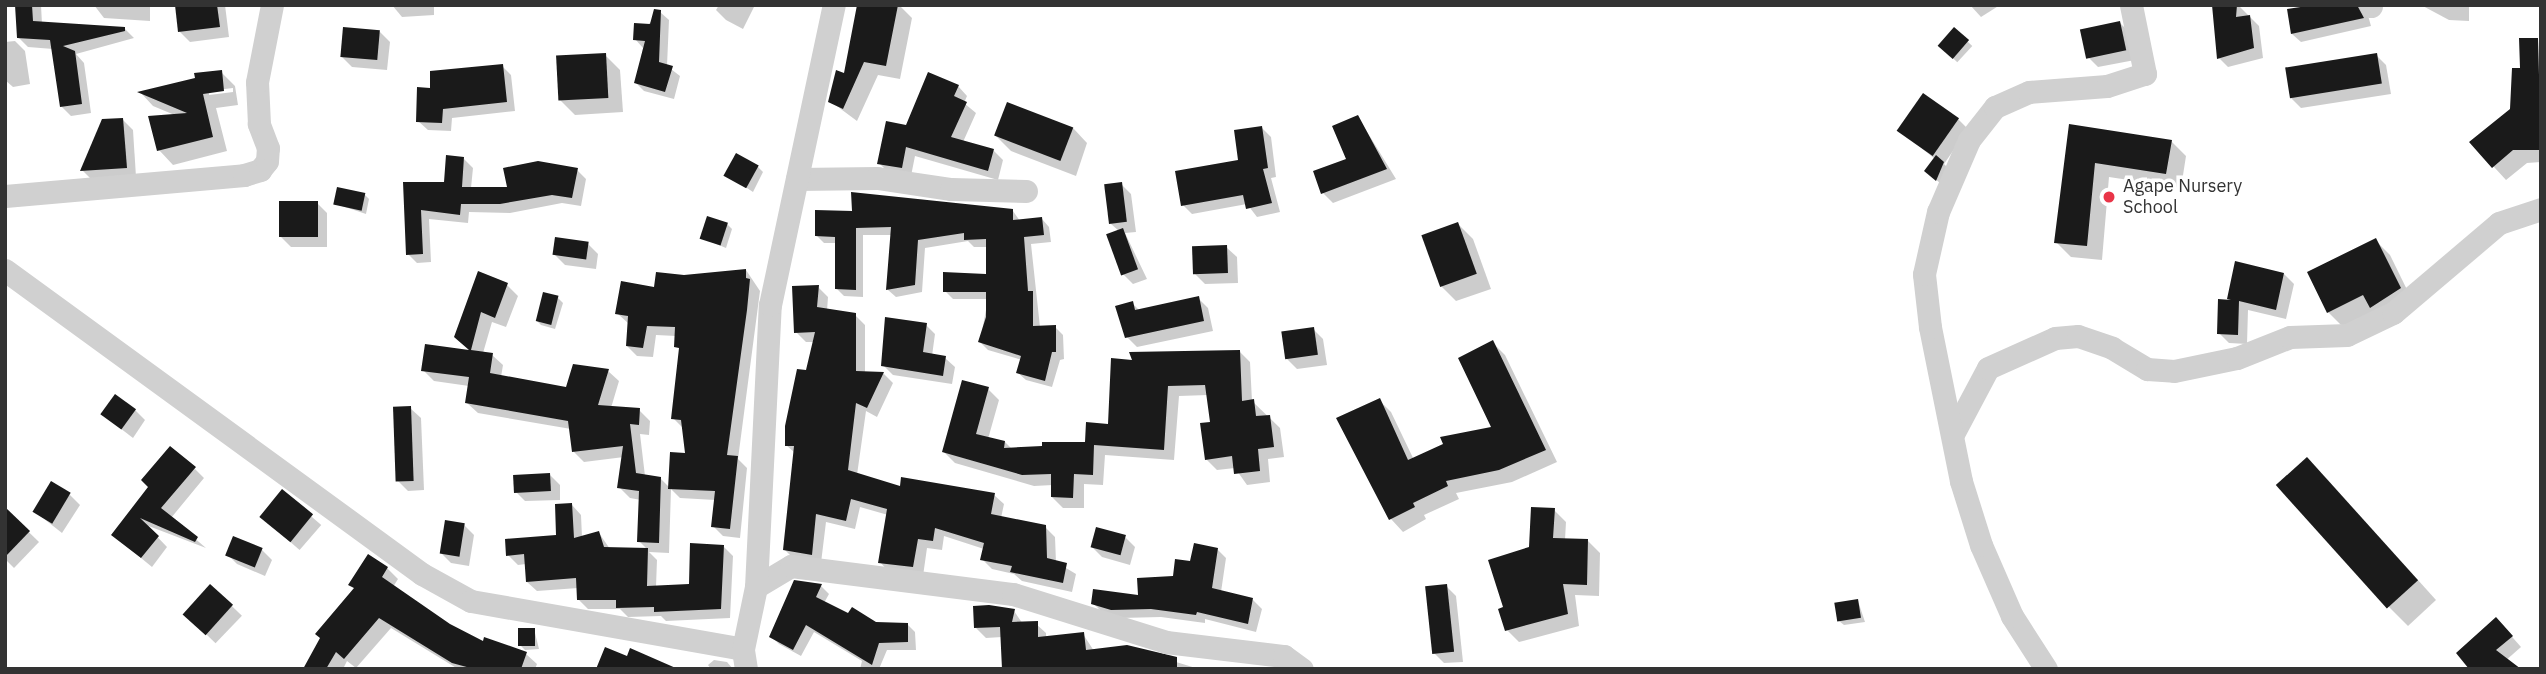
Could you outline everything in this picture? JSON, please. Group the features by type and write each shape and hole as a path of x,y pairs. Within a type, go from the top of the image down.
{"street":[{"path":"5,196 244,175 260,170 267,161 268,148 259,124 257,82 272,5"},
{"path":"5,270 422,575 471,601 745,659 757,587 770,305 834,5"},
{"path":"2046,669 2012,616 1981,545 1961,481 1954,432 1930,327 1924,274 1937,212 1969,140 1995,107 2029,92 2107,86 2145,74 2131,5"},
{"path":"797,179 877,178 951,189 1026,191"},
{"path":"1954,432 1988,368 2055,338 2078,336 2112,348 2147,369 2174,371 2238,358 2290,337 2347,335 2393,313 2499,223 2541,209"},
{"path":"757,587 792,566 1013,594 1166,642 1284,656 1302,669"}],"building":[{"path":"15,5 32,5 33,21 125,27 125,31 63,46 75,51 82,104 60,107 50,40 17,38"},
{"path":"175,5 217,5 220,27 178,32"},
{"path":"857,5 898,5 886,66 864,62 843,109 828,102 836,70 844,73"},
{"path":"2212,5 2237,5 2236,17 2250,15 2254,48 2217,59"},
{"path":"2314,5 2357,5 2364,18 2291,34 2287,9"},
{"path":"654,9 661,10 659,62 673,66 665,92 634,83 645,41 633,40 634,23 650,24"},
{"path":"2120,21 2126,50 2086,59 2080,30"},
{"path":"343,27 380,30 377,60 340,57"},
{"path":"1954,27 1969,40 1953,59 1938,46"},
{"path":"2519,38 2538,38 2541,150 2513,150 2492,168 2469,142 2510,109 2512,68 2520,68"},
{"path":"606,53 608,98 558,101 556,56"},
{"path":"2377,53 2382,84 2290,98 2285,68"},
{"path":"503,64 507,102 443,109 442,123 416,122 417,87 430,88 430,71"},
{"path":"222,70 224,91 203,94 213,137 157,151 148,116 187,113 137,92 195,78 194,73"},
{"path":"928,72 959,85 954,96 967,102 951,137 994,149 988,171 906,147 902,168 877,164 886,121 906,125"},
{"path":"1923,93 1959,118 1933,156 1897,131"},
{"path":"1007,102 1073,127 1060,161 994,136"},
{"path":"1358,115 1387,169 1321,194 1313,171 1346,159 1332,126"},
{"path":"123,118 127,168 80,171 102,119"},
{"path":"2069,124 2172,140 2166,174 2095,163 2087,246 2054,243"},
{"path":"1262,126 1268,168 1263,169 1272,203 1246,209 1243,195 1181,206 1175,171 1238,160 1234,130"},
{"path":"736,153 759,166 746,188 723,176"},
{"path":"446,155 464,157 462,187 507,187 503,168 538,161 578,168 572,198 552,195 500,204 461,204 460,215 421,210 423,254 406,255 403,182 444,182"},
{"path":"1936,155 1944,162 1936,181 1924,171"},
{"path":"1122,182 1127,222 1109,224 1104,184"},
{"path":"337,187 365,193 362,211 333,205"},
{"path":"851,192 1013,209 1013,220 1042,217 1044,235 1024,237 1028,291 1033,291 1033,326 1056,325 1056,352 1052,352 1045,381 1016,373 1021,356 978,342 986,317 986,292 943,292 943,272 986,274 986,239 964,240 964,233 918,240 915,285 886,290 891,227 856,228 856,290 835,289 835,237 815,236 815,210 852,211"},
{"path":"279,201 318,201 318,237 279,237"},
{"path":"707,216 728,223 721,246 700,239"},
{"path":"1458,222 1477,274 1440,287 1421,235"},
{"path":"1123,228 1138,269 1121,276 1106,234"},
{"path":"555,237 589,242 586,260 552,255"},
{"path":"2376,238 2401,288 2370,308 2363,295 2327,313 2307,272"},
{"path":"1227,245 1228,273 1193,274 1192,246"},
{"path":"2235,261 2284,273 2276,310 2239,301 2238,335 2217,334 2218,299 2231,300 2227,299"},
{"path":"746,269 746,278 750,279 747,310 727,455 738,456 730,529 711,527 715,491 668,489 670,452 685,453 681,420 671,419 679,348 674,347 675,327 647,326 643,348 626,346 628,316 615,314 621,281 654,287 656,272 684,275"},
{"path":"478,271 508,283 495,318 481,312 471,350 493,353 490,373 566,387 573,364 609,369 598,405 640,408 639,425 630,424 636,473 661,477 659,543 637,542 639,491 617,488 623,446 572,452 568,421 465,403 469,377 421,371 425,344 469,350 454,337"},
{"path":"819,285 817,307 856,313 856,371 884,372 867,408 856,403 848,470 900,486 901,477 995,493 991,514 1046,525 1047,558 1067,563 1063,583 1010,572 1012,566 980,560 984,543 935,528 933,541 918,539 913,567 878,563 887,509 851,499 846,521 816,514 812,555 783,550 794,446 785,446 785,426 797,369 806,370 815,332 794,333 792,286"},
{"path":"543,292 559,296 551,325 536,321"},
{"path":"1199,296 1204,321 1125,338 1115,306 1133,301 1135,310"},
{"path":"885,317 927,323 923,352 946,356 943,376 881,366"},
{"path":"1314,327 1318,355 1285,359 1281,332"},
{"path":"1493,340 1546,450 1499,470 1446,481 1448,486 1413,503 1415,507 1389,520 1336,418 1380,398 1408,460 1443,444 1440,437 1491,427 1458,358"},
{"path":"1240,350 1242,401 1254,399 1256,416 1270,415 1274,447 1258,449 1260,471 1234,474 1232,456 1205,460 1200,423 1210,422 1205,385 1168,386 1164,450 1094,445 1093,475 1074,474 1073,498 1051,497 1051,474 1022,475 942,452 962,380 989,387 976,434 1005,441 1004,448 1042,446 1042,442 1085,442 1086,422 1108,424 1111,358 1132,360 1129,352"},
{"path":"115,394 136,409 121,430 100,414"},
{"path":"411,406 414,481 396,482 393,407"},
{"path":"170,446 196,467 161,508 198,537 195,542 140,518 159,536 141,558 111,535 148,487 141,480"},
{"path":"2307,457 2418,580 2387,608 2276,485"},
{"path":"550,473 551,491 514,493 513,475"},
{"path":"51,481 71,493 52,524 32,512"},
{"path":"282,489 313,514 290,542 259,517"},
{"path":"572,503 574,538 599,531 604,547 648,548 647,586 689,584 690,543 724,545 721,609 654,612 654,607 616,608 616,600 577,600 576,578 526,582 524,554 506,556 505,539 556,535 555,504"},
{"path":"5,507 30,531 5,557"},
{"path":"1531,507 1555,508 1553,538 1588,539 1587,585 1563,584 1568,614 1505,631 1498,609 1503,607 1488,560 1529,547"},
{"path":"445,520 465,523 459,557 440,554"},
{"path":"1096,527 1126,535 1121,555 1091,547"},
{"path":"233,536 263,548 255,567 225,555"},
{"path":"1194,543 1218,548 1212,588 1253,598 1248,624 1197,612 1196,615 1151,609 1111,610 1091,604 1093,589 1138,595 1137,578 1173,576 1175,559 1190,561"},
{"path":"368,554 388,567 382,577 450,624 483,641 484,637 527,652 521,669 474,669 452,663 379,618 344,659 336,652 326,669 303,669 320,638 315,634 354,588 348,585"},
{"path":"794,580 822,584 816,597 848,613 852,607 876,622 908,623 908,642 879,643 872,665 806,625 793,650 769,637"},
{"path":"210,584 233,605 206,635 183,614"},
{"path":"1447,584 1454,652 1432,654 1425,586"},
{"path":"1858,599 1861,618 1837,622 1834,603"},
{"path":"989,605 1015,609 1012,622 1038,621 1038,637 1084,632 1086,650 1127,645 1177,657 1177,669 1002,669 1000,627 974,628 973,606"},
{"path":"2496,617 2513,636 2496,650 2521,669 2469,669 2456,653"},
{"path":"518,628 535,628 535,646 518,646"},
{"path":"605,647 627,656 630,648 678,669 596,669"}],"place":[{"name":"Agape Nursery School","path":"2109,197"}]}
